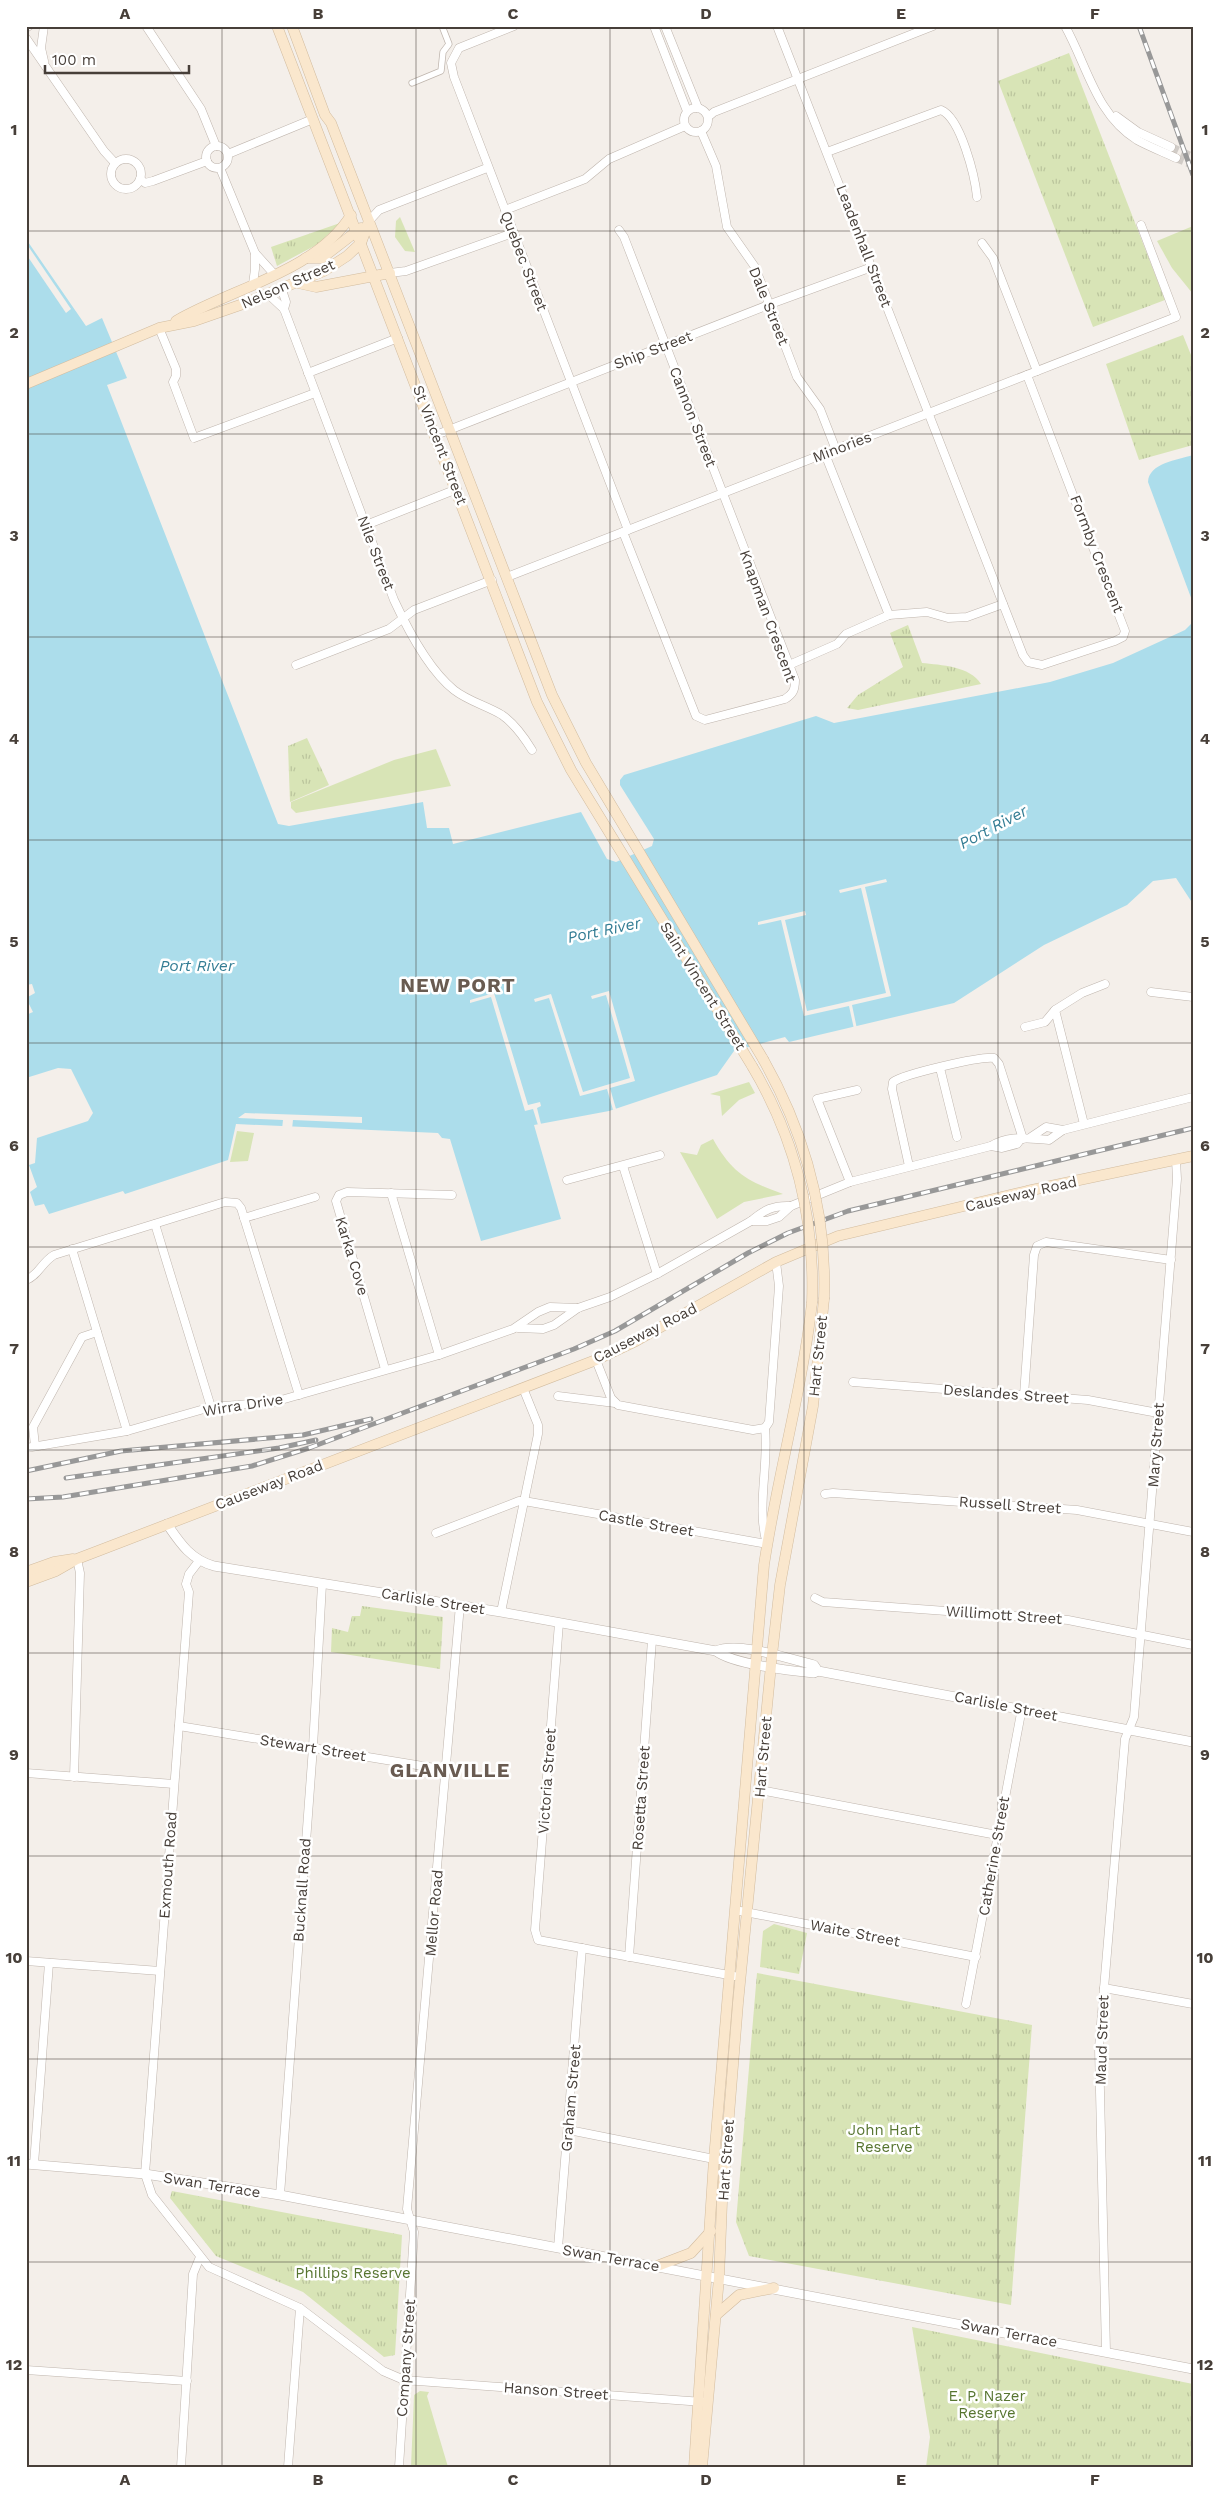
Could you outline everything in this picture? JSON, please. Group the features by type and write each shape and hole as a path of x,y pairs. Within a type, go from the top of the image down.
{"main road":[{"name":"St Vincent Street","path":"277,26 457,488 537,702 551,733 622,855"},
{"name":"St Vincent Street","path":"292,26 325,115 331,123 390,273 552,695 575,744 637,847"},
{"path":"306,258 341,230 351,215"},
{"name":"Nelson Street","path":"171,324 191,312 306,258 322,258 369,221"},
{"path":"361,243 369,221"},
{"name":"Nelson Street","path":"26,384 159,328 171,324 194,321 282,290 331,267 361,243"},
{"path":"298,283 316,287 390,273"},
{"path":"492,580 507,577"},
{"name":"Saint Vincent Street","path":"637,847 763,1060"},
{"name":"Saint Vincent Street","path":"622,855 752,1066"},
{"name":"Hart Street","path":"694,2467 716,2315 741,1977 772,1655 780,1585 813,1406 824,1299 823,1241 813,1180 798,1131 777,1084 763,1060"},
{"name":"Hart Street","path":"702,2467 703,2402 714,2159 767,1544 806,1356 812,1303 810,1229 801,1186 786,1136 765,1088 752,1066"},
{"name":"Causeway Road","path":"26,1582 56,1571 77,1559 596,1360 636,1341 776,1262 838,1236 1028,1191 1193,1156"},
{"name":"Causeway Road","path":"26,1572 54,1562 77,1559"},
{"path":"657,2266 691,2253 711,2230"},
{"path":"716,2315 739,2295 774,2288"}],"street":[{"path":"44,26 41,48 45,66"},
{"path":"146,26 202,109 216,146"},
{"path":"412,83 441,71 443,52 449,44 442,26"},
{"name":"Quebec Street","path":"514,26 462,46 456,51 451,63 457,88 571,382 692,710"},
{"path":"654,26 687,112"},
{"path":"665,26 689,91 698,108 704,111 708,117 708,124 701,132 690,131 685,126 684,118 687,112 698,108"},
{"name":"Leadenhall Street","path":"778,26 1003,604"},
{"path":"708,117 933,26"},
{"path":"1065,26 1096,94 1106,109 1136,139 1176,158"},
{"path":"26,38 104,151 115,163"},
{"path":"1106,109 1138,132 1171,147"},
{"path":"827,152 941,110 951,118 956,128 975,176 977,197"},
{"path":"228,154 314,119"},
{"path":"504,210 585,179 609,158 685,126"},
{"name":"Dale Street","path":"701,132 716,166 727,227 755,267 797,377 820,409 836,450"},
{"path":"216,146 224,148 228,154 227,163 220,168 213,168 207,161 207,152 216,146"},
{"path":"124,159 134,162 140,169 140,179 130,189 116,186 111,172 115,163 124,159"},
{"path":"140,179 145,183 153,182 207,161"},
{"path":"220,168 255,253 274,274"},
{"path":"369,221 379,210 487,168"},
{"name":"Minories","path":"507,577 1176,317 1141,225"},
{"name":"Cannon Street","path":"618,230 624,237 722,494"},
{"path":"390,273 406,271 513,233"},
{"path":"982,243 993,258 1037,371"},
{"path":"253,284 255,253"},
{"name":"Ship Street","path":"436,435 770,304 872,267"},
{"name":"Nile Street","path":"282,290 286,302 284,309"},
{"name":"Nile Street","path":"269,295 284,309 409,632 454,690 480,706 502,715 522,734 532,750"},
{"path":"159,328 176,369 176,376 173,382 194,438 315,392"},
{"path":"308,373 398,338"},
{"name":"Formby Crescent","path":"1003,604 1023,655 1028,662 1034,665 1042,665 1115,641 1123,636 1125,631 1027,375"},
{"path":"825,454 890,615"},
{"path":"366,525 457,488"},
{"name":"Knapman Crescent","path":"692,710 700,719 705,720 785,699 792,694 795,688 789,665 722,494"},
{"path":"296,665 389,629 414,610 492,580"},
{"path":"789,665 837,644 846,634 890,615 927,612 948,618 967,617 1003,604"},
{"path":"1025,1027 1045,1022 1055,1010 1082,993 1105,984"},
{"path":"1151,992 1193,997"},
{"path":"1055,1010 1084,1124"},
{"path":"909,1166 892,1089 893,1082 899,1078 940,1068 994,1058 999,1064 1024,1139"},
{"path":"940,1068 957,1137"},
{"path":"850,1182 817,1100 858,1090"},
{"name":"Wirra Drive","path":"1024,1139 1049,1140 1064,1130 1192,1097"},
{"name":"Wirra Drive","path":"751,1221 768,1221 779,1216 791,1206 850,1182 991,1146 1002,1148 1017,1144 1046,1127 1064,1130"},
{"path":"567,1180 660,1155"},
{"name":"Mary Street","path":"1129,1730 1134,1718 1172,1260 1178,1179 1176,1160"},
{"path":"623,1166 657,1274"},
{"name":"Karka Cove","path":"385,1369 336,1201 339,1195 346,1192 452,1195"},
{"path":"391,1193 439,1355"},
{"path":"244,1218 315,1197"},
{"path":"26,1280 35,1276 43,1262 54,1254 232,1201 241,1208 299,1395"},
{"name":"Wirra Drive","path":"26,1448 127,1431 211,1407 274,1402 439,1355 513,1329 530,1327 543,1329 554,1325 578,1308 610,1297 657,1274 751,1221 764,1210 775,1205 791,1206"},
{"path":"155,1224 211,1407"},
{"path":"1024,1395 1034,1255 1039,1244 1046,1242 1172,1260"},
{"path":"72,1249 127,1431"},
{"name":"Hart Street","path":"767,1544 762,1529 766,1445 765,1428 769,1422 779,1286 776,1262"},
{"name":"Wirra Drive","path":"513,1329 538,1312 550,1307 578,1308"},
{"path":"35,1446 33,1427 82,1337 97,1332"},
{"path":"596,1360 615,1403"},
{"name":"Deslandes Street","path":"853,1382 1088,1400 1158,1414"},
{"path":"501,1612 539,1428 523,1388"},
{"path":"558,1396 615,1403 624,1407 753,1430 765,1428"},
{"name":"Russell Street","path":"825,1494 833,1493 1077,1510 1193,1532"},
{"path":"436,1534 518,1501 524,1501"},
{"name":"Castle Street","path":"524,1501 767,1544"},
{"name":"Carlisle Street","path":"167,1524 181,1545 199,1561 214,1566 501,1612 716,1651 723,1656 771,1668 814,1673 818,1670 1193,1742"},
{"path":"74,1777 80,1573 77,1559"},
{"name":"Exmouth Road","path":"145,2174 189,1592 186,1584 189,1574 199,1561"},
{"name":"Bucknall Road","path":"280,2195 313,1747 322,1584"},
{"name":"Willimott Street","path":"815,1598 823,1602 1068,1620 1193,1645"},
{"name":"Mellor Road","path":"411,2220 407,2209 460,1605"},
{"name":"Victoria Street","path":"559,1623 535,1930 538,1940 582,1948"},
{"name":"Rosetta Street","path":"630,1957 652,1640"},
{"name":"Carlisle Street","path":"716,1651 726,1647 757,1651 814,1665 818,1670"},
{"name":"Catherine Street","path":"966,2004 1022,1708"},
{"name":"Stewart Street","path":"179,1726 447,1770"},
{"name":"Maud Street","path":"1106,2352 1099,2048 1125,1738 1129,1730"},
{"path":"26,1774 174,1784"},
{"path":"760,1790 998,1835"},
{"name":"Waite Street","path":"735,1910 976,1957"},
{"path":"582,1948 741,1977"},
{"name":"Graham Street","path":"558,2248 569,2130 582,1948"},
{"path":"26,1961 160,1972"},
{"path":"30,2164 49,1963"},
{"path":"1104,1988 1193,2004"},
{"path":"569,2130 726,2160"},
{"name":"Swan Terrace","path":"30,2164 145,2174 280,2195 708,2275 1193,2369"},
{"path":"145,2174 152,2195 209,2267 300,2308 383,2370 404,2380"},
{"name":"Company Street","path":"399,2467 414,2232 411,2220"},
{"path":"180,2467 193,2274 200,2257"},
{"path":"288,2467 300,2308"},
{"path":"26,2370 187,2381"},
{"name":"Hanson Street","path":"404,2380 703,2402"}],"green space":[{"path":"1069,53 1165,300 1093,327 998,81"},
{"path":"400,217 415,252 405,251 395,237 396,221"},
{"path":"340,223 318,244 277,266 271,247"},
{"path":"1193,226 1193,294 1172,268 1157,241"},
{"path":"1183,335 1193,360 1193,445 1139,460 1106,364"},
{"path":"908,625 922,663 963,670 970,673 981,684 858,710 847,708 858,695 903,667 890,633"},
{"path":"307,738 329,785 290,802 288,746"},
{"path":"436,749 451,786 296,813 291,808 291,802 394,760"},
{"path":"749,1082 755,1093 739,1100 722,1116 720,1096 710,1094"},
{"path":"237,1131 254,1133 248,1161 230,1162"},
{"path":"713,1139 734,1168 750,1180 783,1194 744,1202 717,1219 680,1152 697,1155 701,1145"},
{"path":"362,1606 443,1617 440,1669 331,1652 332,1628 348,1632 352,1616 360,1616"},
{"path":"774,1924 807,1933 799,1974 760,1967 763,1931"},
{"name":"John Hart Reserve","path":"757,1973 1032,2025 1011,2305 749,2256 736,2222"},
{"name":"Phillips Reserve","path":"172,2191 402,2235 395,2355 384,2357 303,2292 216,2256 170,2198"},
{"name":"E. P. Nazer Reserve","path":"912,2327 1193,2384 1193,2467 926,2467 930,2437"},
{"path":"420,2391 429,2392 427,2396 448,2467 411,2467 414,2395"}],"water":[{"name":"Port River","path":"26,239 86,326 102,318 127,378 107,385 278,824 289,826 423,802 427,828 449,828 453,844 581,812 607,859 616,862 652,846 654,839 620,785 620,780 624,775 816,716 834,723 1050,682 1113,663 1185,630 1193,622 1193,904 1176,878 1153,881 1127,905 1044,945 954,1003 789,1042 785,1037 734,1051 717,1075 609,1111 534,1125 561,1219 481,1241 450,1139 442,1138 438,1133 236,1124 228,1160 125,1194 123,1191 49,1214 44,1204 35,1206 30,1192 37,1187 29,1165 35,1163 37,1138 88,1121 93,1113 71,1069 58,1068 26,1078 26,1015 33,1012 26,998 35,993 32,984 26,985"},
{"path":"1193,455 1193,603 1148,482 1153,470 1158,466"}],"pier":[{"path":"26,243 71,309 66,313 26,254"},
{"path":"886,879 887,882 865,887 891,996 852,1005 857,1029 854,1029 849,1006 804,1016 781,920 758,925 758,922 805,911 806,915 785,920 807,1011 886,993 861,888 840,893 839,890"},
{"path":"609,991 635,1081 610,1088 616,1109 613,1110 607,1089 580,1096 549,998 535,1002 534,999 551,994 583,1092 630,1078 606,995 592,999 591,996"},
{"path":"494,993 528,1105 540,1102 541,1106 537,1108 541,1124 538,1125 533,1109 525,1111 491,997 470,1003 470,1000"},
{"path":"245,1113 362,1117 362,1123 293,1120 292,1129 282,1129 283,1120 238,1118"}],"tunnel":[{"path":"1171,147 1193,157"},
{"path":"1176,158 1193,165"}],"railway":[{"path":"1139,26 1193,175"},
{"path":"26,1499 63,1497 252,1466 309,1448 574,1349 615,1331 748,1253 788,1233 848,1211 1193,1128"},
{"path":"26,1471 121,1451 303,1435 371,1419"},
{"path":"66,1478 279,1448 316,1440"}],"district":[{"name":"NEW PORT","path":"458,985"},
{"name":"GLANVILLE","path":"450,1770"}]}
